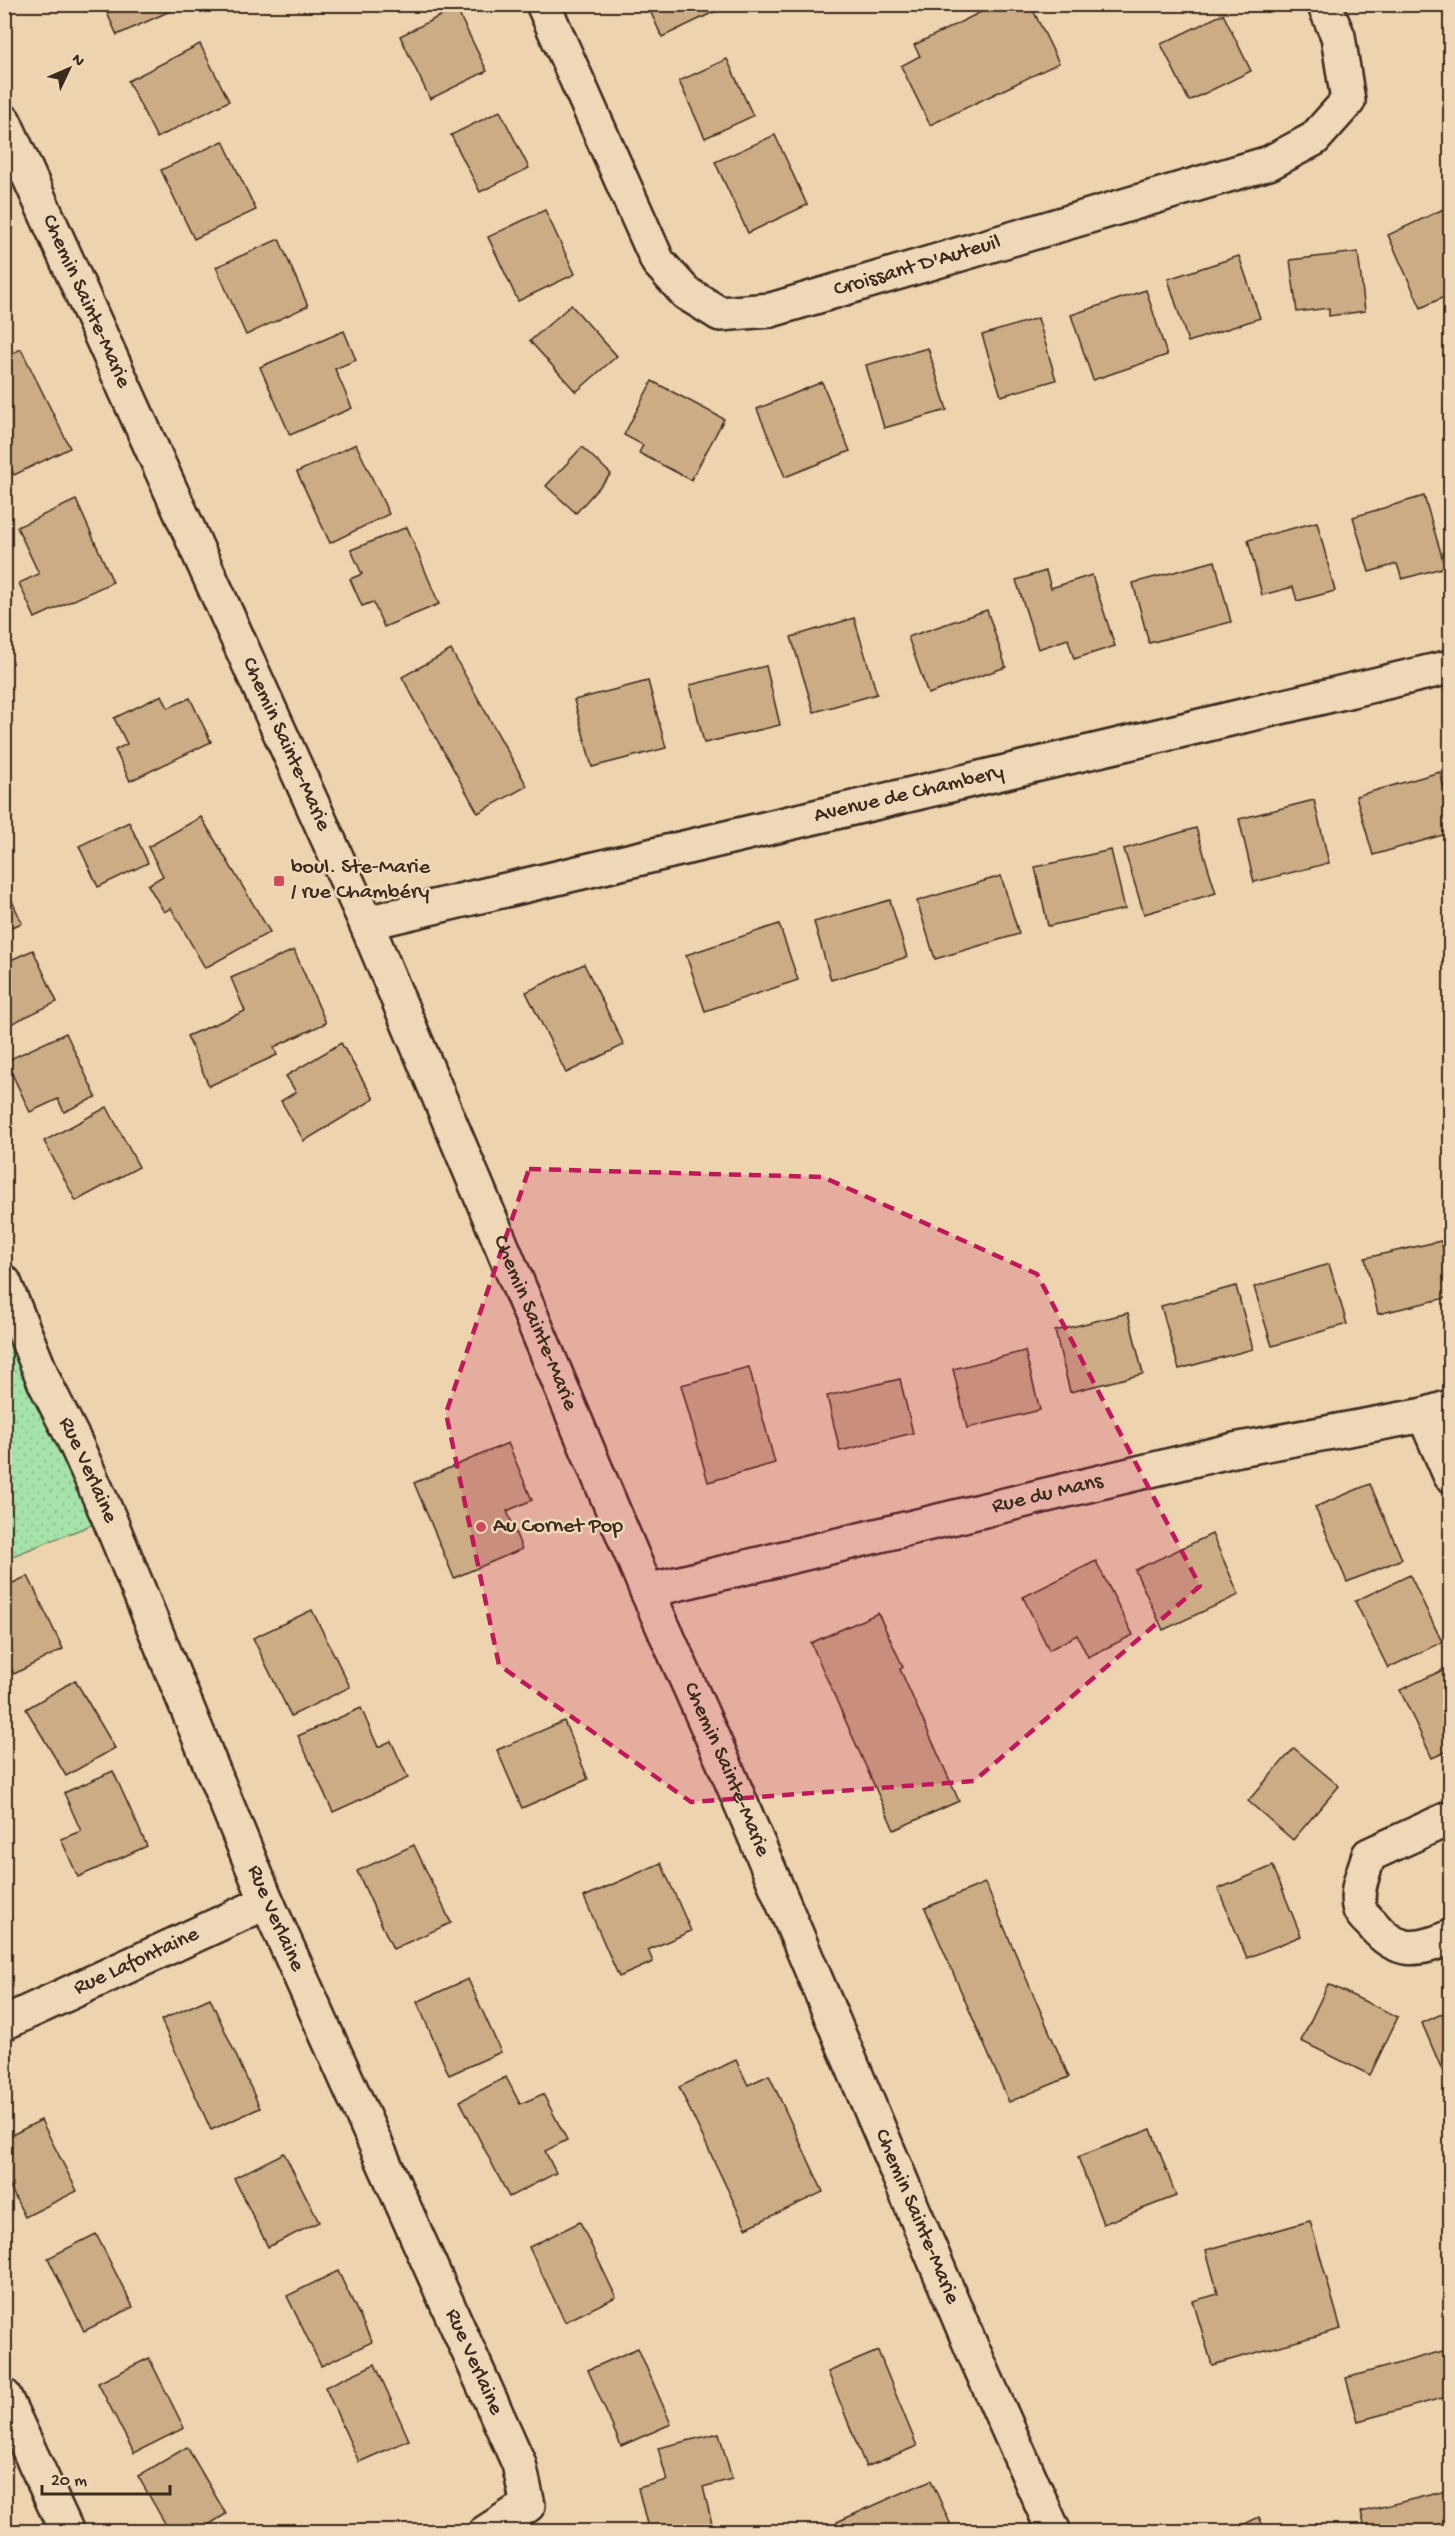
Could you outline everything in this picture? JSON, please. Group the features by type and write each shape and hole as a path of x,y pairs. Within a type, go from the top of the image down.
{"street":[{"name":"Croissant D'Auteuil","path":"543,4 658,262 686,294 720,314 771,310 1269,163 1314,139 1348,100 1338,36 1324,4"},
{"name":"Chemin Sainte-Marie","path":"4,121 366,923 646,1591 726,1768 971,2346 1054,2532"},
{"name":"Avenue de Chambery","path":"366,923 1450,667"},
{"name":"Rue Verlaine","path":"4,1282 45,1383 109,1518 267,1902 519,2464 528,2505 486,2532"},
{"name":"Rue du Mans","path":"646,1591 1234,1450 1437,1411"},
{"path":"1437,1411 1450,1474"},
{"path":"1450,1818 1369,1855 1359,1886 1360,1910 1382,1937 1404,1948 1431,1946 1450,1937"},
{"name":"Rue Lafontaine","path":"4,2023 267,1902"},
{"path":"4,2396 67,2532"}],"highlighted area":[{"path":"529,1169 823,1177 1037,1274 1200,1586 974,1781 691,1802 499,1665 446,1413"}],"green space":[{"path":"4,1284 109,1518 5,1559 4,1559"}],"building":[{"path":"103,4 178,4 179,7 117,35"},
{"path":"647,4 716,4 718,10 662,37"},
{"path":"997,4 1030,4 1059,63 930,125 901,66 920,56 914,45"},
{"path":"456,8 487,71 430,99 400,36"},
{"path":"1223,14 1251,71 1189,101 1161,44"},
{"path":"200,44 229,101 157,138 128,81"},
{"path":"727,59 753,116 705,138 679,81"},
{"path":"500,111 529,168 480,192 451,135"},
{"path":"775,135 807,205 748,233 715,162"},
{"path":"223,141 256,210 194,239 161,170"},
{"path":"1450,206 1450,294 1421,308 1388,235"},
{"path":"545,210 575,274 518,301 488,237"},
{"path":"279,239 308,306 246,335 216,267"},
{"path":"1358,252 1365,311 1329,316 1329,308 1297,312 1290,260"},
{"path":"1239,256 1260,318 1188,342 1168,279"},
{"path":"1146,290 1167,355 1093,380 1071,315"},
{"path":"571,305 617,356 576,392 530,341"},
{"path":"1038,318 1056,380 1001,396 982,335"},
{"path":"344,331 356,360 335,369 352,408 290,435 260,367"},
{"path":"928,348 947,410 884,428 866,365"},
{"path":"21,349 70,448 14,475 4,455 4,357"},
{"path":"652,381 724,419 691,480 639,453 643,445 624,435"},
{"path":"822,382 850,451 785,477 757,409"},
{"path":"356,444 389,514 330,543 297,472"},
{"path":"582,447 611,474 576,513 546,486"},
{"path":"1424,496 1445,567 1402,579 1397,564 1369,572 1353,517"},
{"path":"76,500 113,582 35,618 19,583 39,574 17,527"},
{"path":"1317,522 1335,591 1297,601 1293,587 1262,595 1248,540"},
{"path":"407,527 439,604 384,627 373,602 362,606 350,579 362,574 351,550"},
{"path":"1215,561 1231,622 1149,643 1133,583"},
{"path":"1046,571 1051,588 1092,575 1115,646 1074,659 1068,639 1038,649 1016,580"},
{"path":"987,610 1006,667 928,694 908,637"},
{"path":"854,618 877,694 814,712 791,637"},
{"path":"451,650 527,786 478,813 402,677"},
{"path":"766,666 780,725 704,743 690,685"},
{"path":"648,681 666,748 592,767 574,700"},
{"path":"162,695 168,708 190,698 211,742 130,781 115,750 127,744 114,718"},
{"path":"1440,772 1450,811 1450,833 1373,855 1356,796"},
{"path":"1314,800 1329,863 1254,882 1239,819"},
{"path":"201,817 270,932 205,968 171,908 164,912 148,885 163,876 148,847"},
{"path":"129,822 148,863 98,887 79,846"},
{"path":"1196,828 1216,893 1144,914 1124,849"},
{"path":"1111,850 1125,909 1048,926 1035,867"},
{"path":"1001,876 1019,934 935,959 917,901"},
{"path":"4,883 22,923 4,930"},
{"path":"890,900 907,957 831,980 814,922"},
{"path":"779,924 798,980 705,1011 686,955"},
{"path":"33,950 57,1002 4,1027 4,963"},
{"path":"294,950 326,1023 274,1047 277,1055 209,1086 187,1036 245,1011 231,978"},
{"path":"584,964 624,1045 566,1073 526,992"},
{"path":"66,1033 96,1097 64,1112 58,1099 30,1112 6,1061"},
{"path":"341,1043 374,1099 304,1141 281,1101 296,1092 286,1076"},
{"path":"107,1107 139,1167 76,1201 44,1141"},
{"path":"1441,1241 1450,1279 1450,1297 1378,1314 1365,1258"},
{"path":"1329,1264 1347,1324 1272,1346 1254,1287"},
{"path":"1236,1286 1253,1349 1179,1369 1161,1306"},
{"path":"1128,1313 1143,1374 1070,1392 1055,1331"},
{"path":"1025,1351 1040,1410 967,1428 953,1369"},
{"path":"749,1367 775,1463 708,1482 681,1385"},
{"path":"900,1379 913,1433 840,1451 827,1396"},
{"path":"508,1443 532,1500 507,1511 522,1549 454,1578 414,1483"},
{"path":"1370,1484 1402,1559 1347,1582 1315,1507"},
{"path":"1212,1534 1239,1595 1163,1630 1135,1570"},
{"path":"1096,1561 1133,1635 1088,1657 1077,1635 1049,1650 1023,1597"},
{"path":"1410,1575 1442,1642 1388,1668 1355,1601"},
{"path":"28,1576 63,1649 14,1674 4,1655 4,1587"},
{"path":"312,1610 350,1687 291,1716 253,1638"},
{"path":"878,1613 903,1667 900,1669 959,1801 894,1830 811,1643"},
{"path":"1447,1668 1450,1676 1450,1750 1432,1758 1400,1690"},
{"path":"75,1680 115,1748 66,1776 26,1709"},
{"path":"361,1708 378,1747 391,1741 408,1778 333,1812 298,1736"},
{"path":"564,1721 588,1779 522,1808 497,1750"},
{"path":"1294,1748 1339,1786 1293,1840 1248,1801"},
{"path":"113,1771 147,1846 78,1877 61,1839 81,1831 64,1793"},
{"path":"414,1845 451,1923 393,1949 357,1871"},
{"path":"661,1863 691,1931 648,1950 653,1962 619,1977 584,1897"},
{"path":"1273,1866 1301,1936 1247,1958 1218,1889"},
{"path":"985,1883 1069,2077 1009,2102 925,1908"},
{"path":"468,1979 501,2052 449,2075 417,2002"},
{"path":"1328,1984 1398,2017 1370,2075 1301,2041"},
{"path":"210,1998 260,2108 211,2130 161,2020"},
{"path":"1450,2010 1450,2075 1445,2077 1422,2023"},
{"path":"736,2060 748,2085 769,2075 823,2192 746,2228 679,2087"},
{"path":"506,2077 520,2104 543,2094 567,2140 545,2151 556,2173 509,2197 460,2101"},
{"path":"41,2120 77,2191 25,2217 4,2175 4,2139"},
{"path":"1151,2129 1176,2196 1103,2224 1078,2157"},
{"path":"284,2153 319,2222 268,2247 234,2178"},
{"path":"1310,2221 1341,2329 1212,2365 1193,2301 1218,2294 1206,2250"},
{"path":"580,2222 616,2297 565,2322 529,2247"},
{"path":"96,2234 133,2307 84,2331 48,2258"},
{"path":"338,2271 372,2342 321,2366 287,2296"},
{"path":"638,2348 671,2424 621,2446 588,2370"},
{"path":"1450,2349 1450,2396 1358,2421 1346,2378"},
{"path":"878,2351 917,2446 866,2467 828,2372"},
{"path":"149,2358 184,2428 134,2453 98,2383"},
{"path":"375,2364 409,2440 359,2462 325,2387"},
{"path":"719,2433 732,2479 703,2487 714,2532 649,2532 638,2488 667,2480 658,2448"},
{"path":"187,2447 226,2514 197,2532 170,2532 138,2476"},
{"path":"931,2480 954,2532 841,2532 837,2522"},
{"path":"1450,2490 1450,2532 1366,2532 1361,2512"},
{"path":"1259,2517 1266,2532 1228,2532"}],"place":[{"name":"boul. Ste-Marie / rue Chambéry","path":"279,881"},
{"name":"Au Cornet Pop","path":"481,1527"}]}
